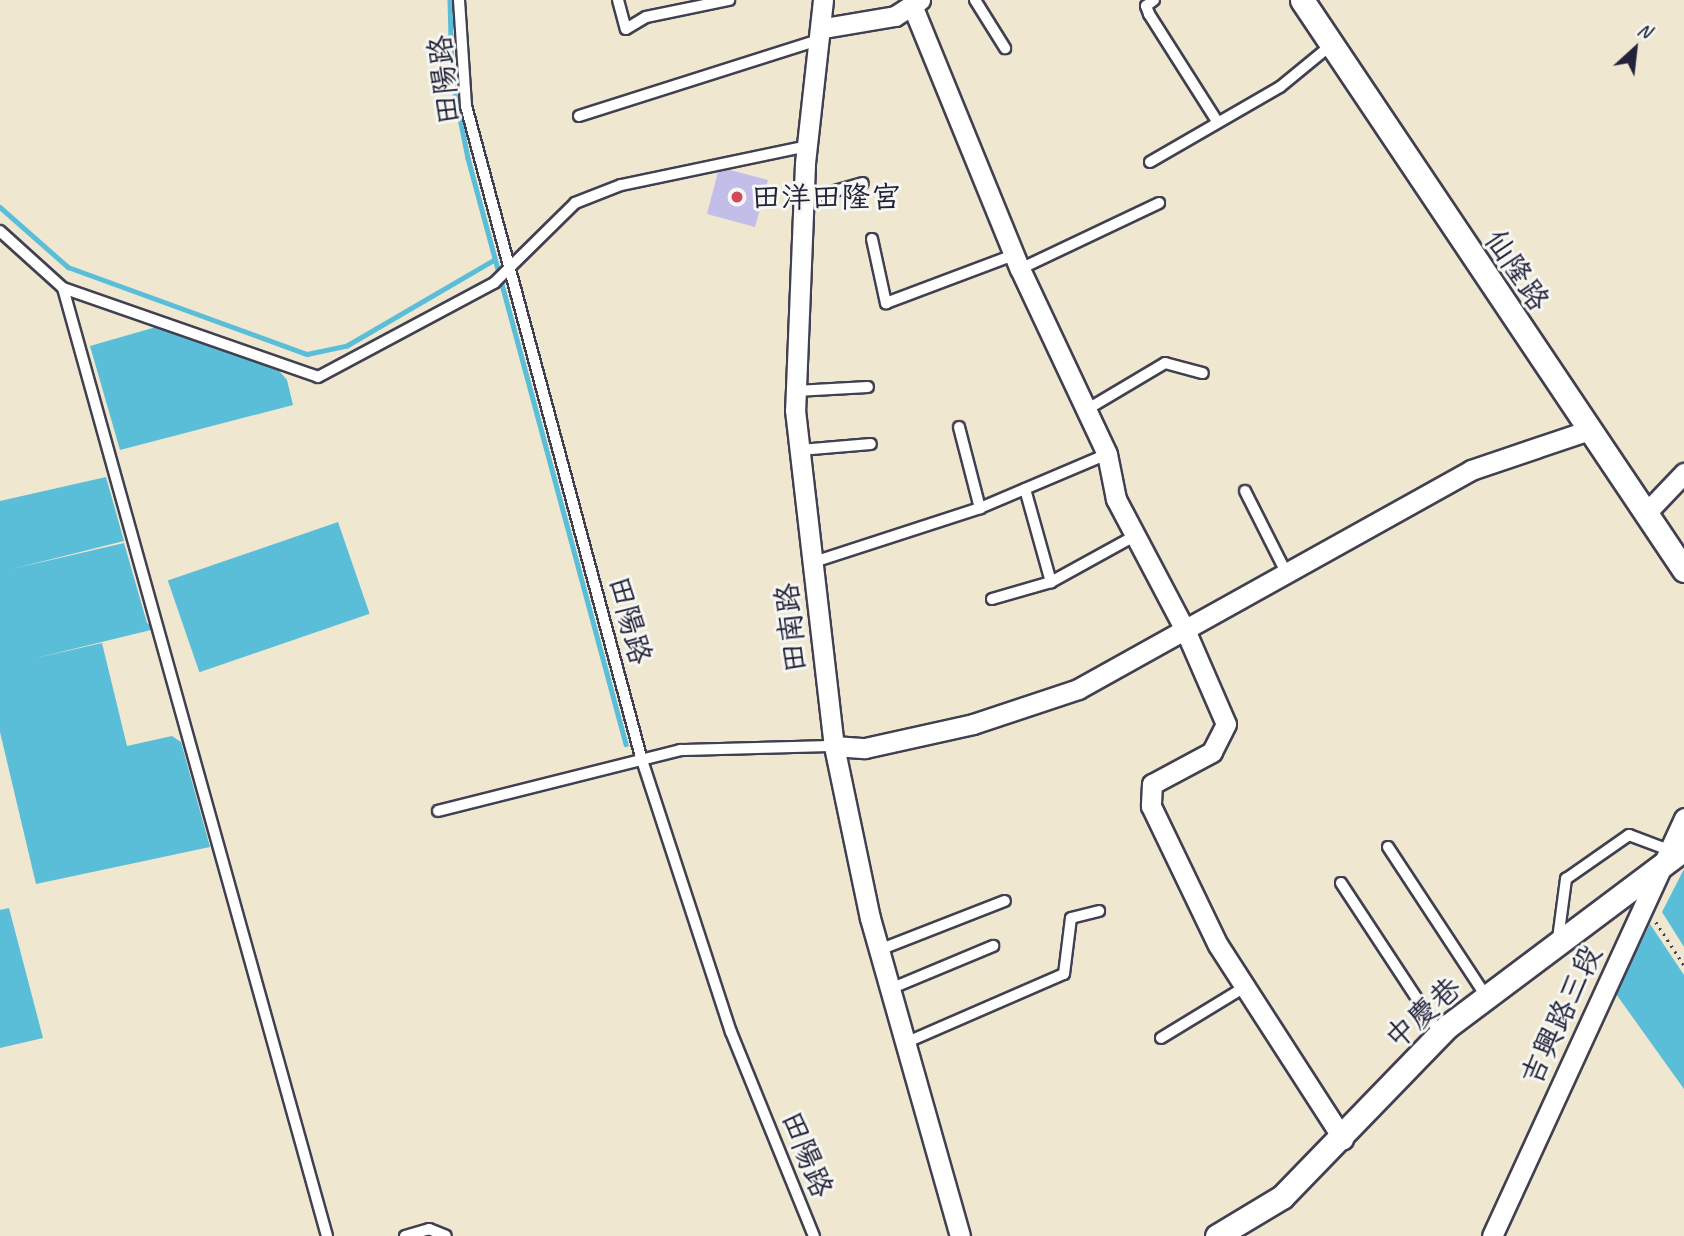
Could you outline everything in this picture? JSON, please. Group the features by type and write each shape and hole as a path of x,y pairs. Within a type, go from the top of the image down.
{"street":[{"name":"田南路","path":"823,0 823,34 807,146 803,200 796,391 800,450 834,746 878,950 960,1236"},
{"path":"823,34 895,16 916,2 1017,262 1107,454 1116,499 1133,537 1186,632 1226,735 1212,752 1162,776 1148,794 1218,945 1343,1139"},
{"name":"仙隆路","path":"1308,3 1330,46 1586,431 1684,570"},
{"path":"834,746 865,748 973,724 1078,689 1186,632 1286,572 1471,470 1586,431"},
{"path":"1645,514 1684,473"},
{"path":"1677,850 1684,818"},
{"name":"中慶巷","path":"1217,1236 1283,1197 1343,1139 1440,1034 1659,873 1677,850"},
{"name":"吉興路三段","path":"1492,1236 1659,873"}],"lane":[{"name":"田陽路","path":"459,0 466,106 641,757 731,1032 814,1236"},
{"path":"618,0 626,29 682,5 729,0"},
{"path":"975,0 1005,48"},
{"path":"1154,0 1146,6 1149,15 1217,121"},
{"path":"579,116 823,34"},
{"path":"1150,162 1280,87 1330,46"},
{"path":"0,231 63,288 318,377 494,283 575,202 621,185 807,146"},
{"path":"803,200 863,183"},
{"path":"872,240 886,303 1017,262 1158,204"},
{"path":"63,288 327,1236"},
{"path":"1086,410 1165,363 1203,373"},
{"path":"796,391 867,387"},
{"path":"959,427 980,508"},
{"path":"800,450 872,444"},
{"path":"814,562 980,508 1107,454"},
{"path":"1025,489 1051,582"},
{"path":"1245,491 1286,572"},
{"path":"992,599 1051,582 1133,537"},
{"path":"438,811 641,757 680,750 834,746"},
{"path":"1557,947 1566,879 1629,835 1677,850"},
{"path":"1388,847 1486,998"},
{"path":"1341,883 1440,1034"},
{"path":"878,950 1005,901"},
{"path":"904,1043 1064,974 1071,918 1099,911"},
{"path":"889,989 993,946"},
{"path":"1161,1038 1245,987"},
{"path":"405,1236 429,1229 446,1236"}],"path":[{"path":"1644,905 1684,965"}],"water":[{"path":"163,325 274,365 287,380 293,405 120,450 90,346"},
{"path":"106,477 124,541 12,569 124,543 147,623 155,629 32,659 102,643 127,746 172,736 181,742 210,847 36,884 0,732 0,501"},
{"path":"338,522 370,614 199,672 168,581"},
{"path":"1684,869 1684,947 1662,912"},
{"path":"9,908 43,1038 0,1048 0,910"},
{"path":"1650,924 1684,975 1684,1089 1616,994"}],"building":[{"name":"田洋田隆宮","path":"730,170 768,180 755,227 707,214 718,172"}],"waterway":[{"path":"450,0 452,78 468,158 626,744"},
{"path":"0,207 68,267 307,354 346,346 494,260"}],"place":[{"name":"田洋田隆宮","path":"737,197"}]}
